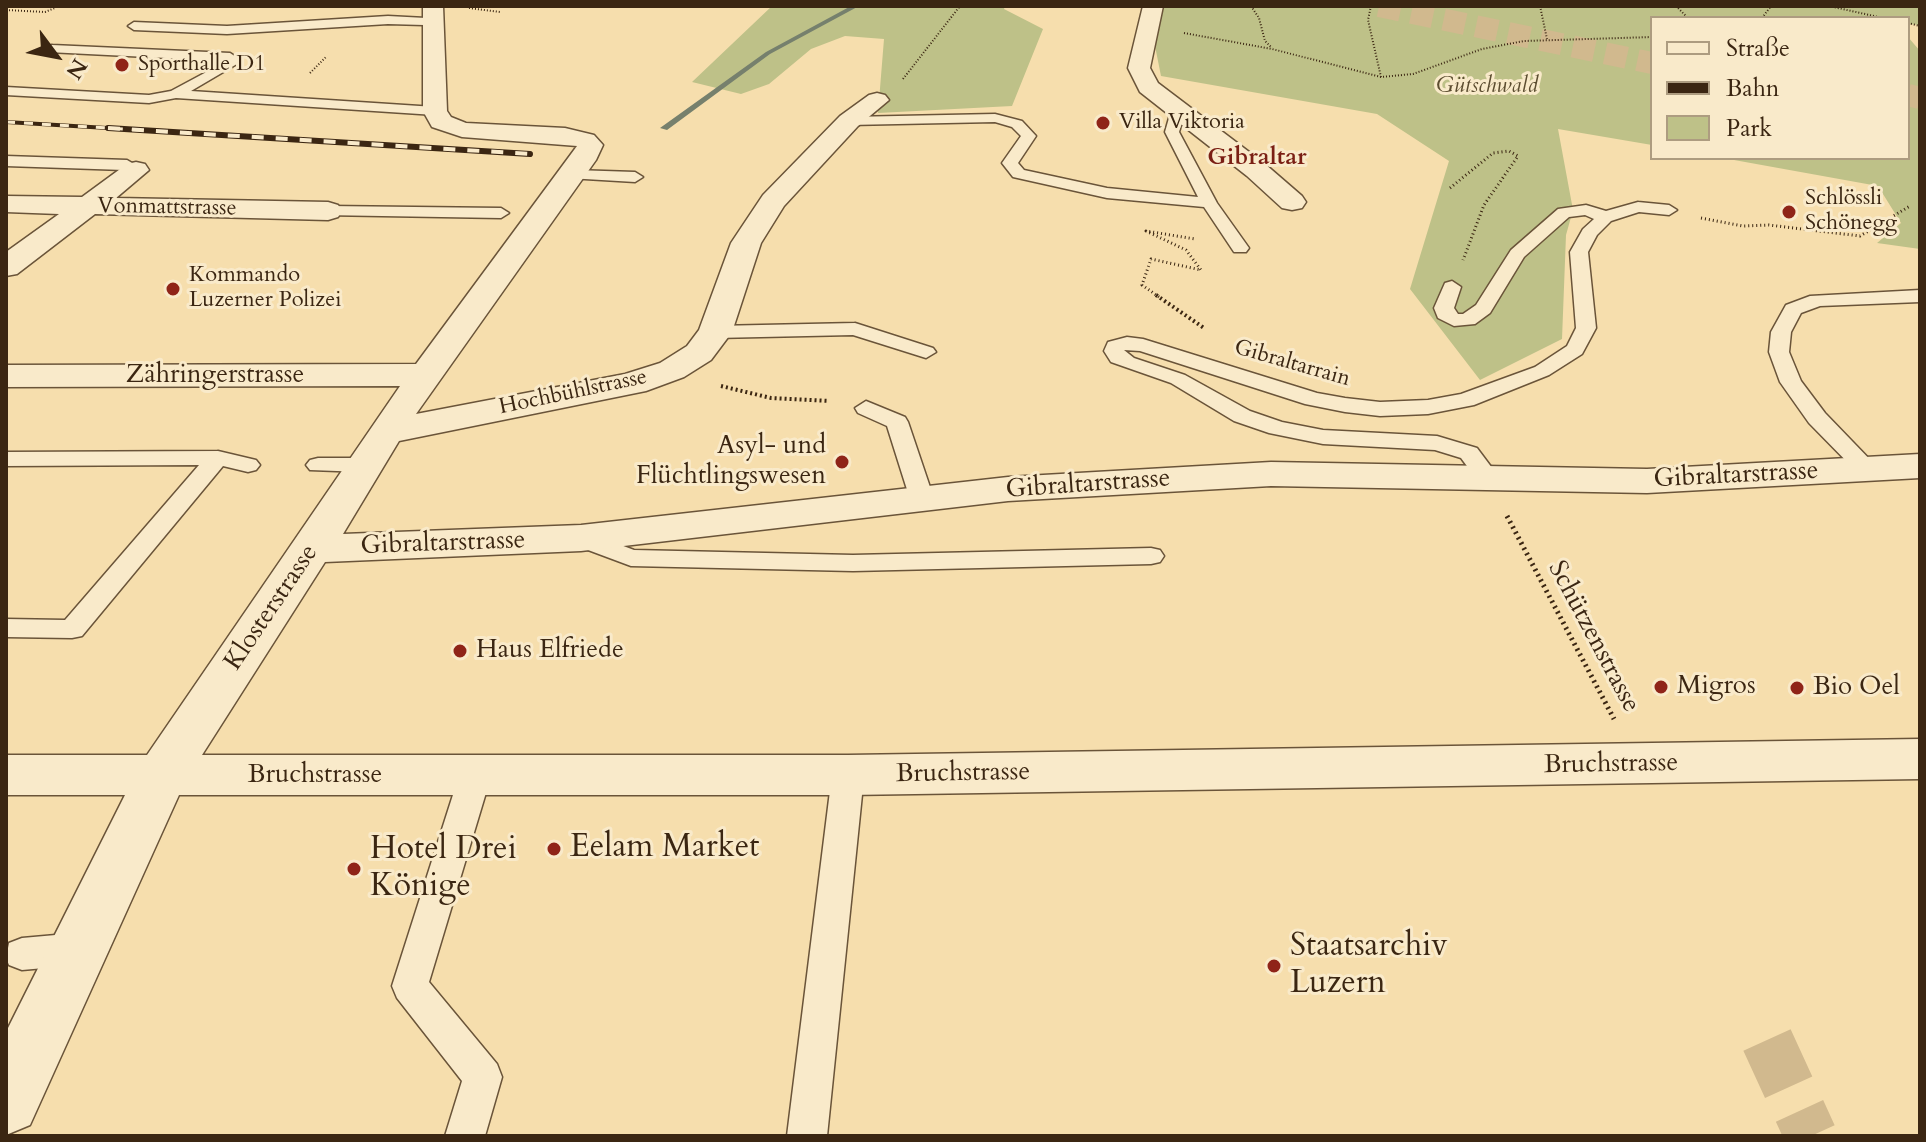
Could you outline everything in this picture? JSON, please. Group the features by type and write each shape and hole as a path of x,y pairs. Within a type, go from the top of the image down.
{"street":[{"path":"1152,13 1139,68 1142,76 1159,98 1256,170 1292,202"},
{"path":"434,16 435,111"},
{"name":"Hochbühlstrasse","path":"374,448 633,383 672,370 699,353 715,332 746,243 773,201 849,121 877,100"},
{"name":"Klosterstrasse","path":"6,1102 50,951 161,776 312,549 374,448 574,175 590,145 585,140 565,136 462,130 441,122 435,111"},
{"path":"6,267 136,170"},
{"name":"Vonmattstrasse","path":"6,204 328,211"},
{"name":"Zähringerstrasse","path":"6,376 425,375"},
{"name":"Gibraltarstrasse","path":"312,549 581,538 1008,489 1271,474 1647,481 1920,466"},
{"name":"Bruchstrasse","path":"6,775 848,775 1638,765 1914,767"}],"lane":[{"path":"388,20 398,6"},
{"path":"134,26 227,30 388,20 426,22 434,16"},
{"path":"52,49 230,57 236,61 175,94"},
{"path":"9,84 149,99 175,94 435,111"},
{"path":"1178,111 1172,132 1209,203 1240,248"},
{"path":"849,121 995,118 1017,124 1029,136 1010,163 1019,174 1107,193 1209,203"},
{"path":"6,161 127,165 136,170"},
{"path":"574,175 635,177"},
{"path":"1452,287 1444,308 1445,314 1454,320 1468,320 1483,309 1517,254 1564,213 1586,210 1605,217 1638,207 1669,210"},
{"path":"328,211 501,213"},
{"name":"Gibraltarrain","path":"1486,476 1469,453 1437,443 1323,437 1277,428 1242,416 1178,379 1118,358 1115,346 1127,343 1143,345 1313,399 1345,405 1380,409 1428,407 1466,400 1542,371 1575,350 1586,328 1579,252 1589,233 1605,217"},
{"name":"Gibraltarstrasse","path":"1867,469 1817,418 1791,382 1779,352 1781,332 1793,309 1817,300 1920,296"},
{"path":"715,332 855,329 926,352"},
{"path":"866,408 897,422 922,499"},
{"path":"318,465 374,448"},
{"path":"6,628 72,629 218,458"},
{"path":"6,459 218,458 248,465"},
{"path":"581,538 631,558 853,563 1151,556"},
{"path":"807,1136 848,775"},
{"path":"465,1136 483,1077 410,986 475,776"}],"path":[{"path":"457,6 500,12"},
{"path":"877,100 909,74 947,19 960,6"},
{"path":"1251,6 1259,18 1265,41 1272,49"},
{"path":"1371,6 1368,20 1381,77"},
{"path":"1540,6 1547,39"},
{"path":"1829,6 1874,16"},
{"path":"6,10 45,12 55,8"},
{"path":"1152,13 1184,33 1272,49 1381,77 1413,74 1482,49 1547,39 1601,41 1650,37"},
{"path":"1450,188 1493,153 1509,151 1518,156 1484,205 1452,287"},
{"path":"1669,210 1743,226 1769,225 1860,236 1910,206"},
{"path":"1208,330 1142,285 1151,259 1201,270 1186,250 1146,231 1240,248"},
{"path":"735,391 771,398 828,401"},
{"name":"Schützenstrasse","path":"1486,476 1638,765"}],"green space":[{"path":"772,6 1005,6 1004,9 1043,29 1012,106 878,113 884,39 845,36 811,49 769,84 741,94 692,82"},
{"name":"Gütschwald","path":"1164,6 1920,6 1920,25 1910,24 1910,16 1650,16 1650,145 1558,129 1573,210 1566,235 1562,339 1480,380 1410,289 1449,161 1377,114 1161,76 1150,21 1163,11"},
{"path":"1910,39 1920,51 1920,249 1877,243 1901,223 1878,186 1734,160 1910,160"}],"waterway":[{"path":"664,128 768,53 856,6"}],"tunnel":[{"path":"1379,6 1650,63"},
{"path":"1910,96 1920,98"},
{"path":"1767,1040 1811,1136"}],"railway":[{"path":"6,122 127,129"},
{"path":"108,128 127,129"},
{"path":"127,129 141,130"},
{"path":"127,129 530,154"}],"place":[{"name":"Sporthalle D1","path":"122,65"},
{"name":"Villa Viktoria","path":"1103,123"},
{"name":"Schlössli Schönegg","path":"1789,212"},
{"name":"Kommando Luzerner Polizei","path":"173,289"},
{"name":"Asyl- und Flüchtlingswesen","path":"842,462"},
{"name":"Haus Elfriede","path":"460,651"},
{"name":"Migros","path":"1661,687"},
{"name":"Bio Oel","path":"1797,688"},
{"name":"Eelam Market","path":"554,849"},
{"name":"Hotel Drei Könige","path":"354,869"},
{"name":"Staatsarchiv Luzern","path":"1274,966"}],"district":[{"name":"Gibraltar","path":"1257,158"}]}
